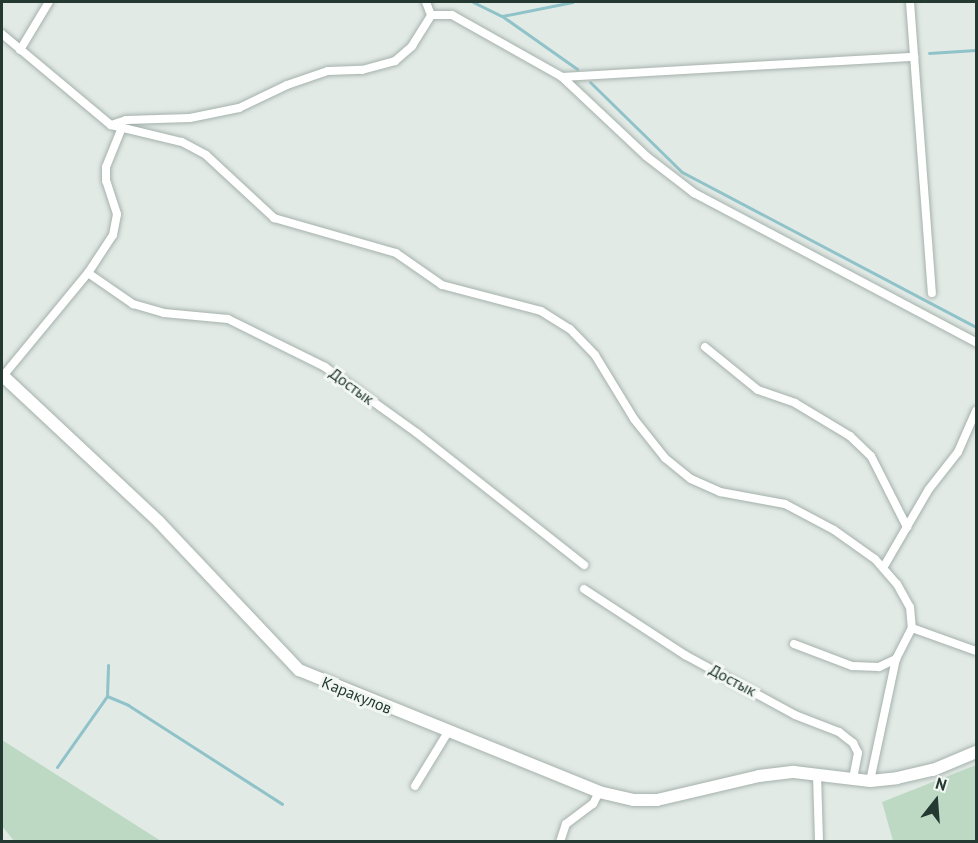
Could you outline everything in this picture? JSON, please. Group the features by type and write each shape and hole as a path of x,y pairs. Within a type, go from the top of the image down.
{"main road":[{"name":"Каракулов","path":"2,376 159,522 299,670 599,792 634,800 657,800 759,776 817,774 870,781 933,770 976,752"}],"street":[{"path":"20,50 49,2"},
{"path":"426,2 431,15"},
{"path":"910,2 932,293"},
{"path":"111,125 126,120 190,118 239,108 287,85 328,71 362,70 395,61 412,46 431,15"},
{"path":"431,15 452,15 562,77 646,156 694,193 976,342"},
{"path":"2,34 111,125 121,130 182,142 206,155 274,218 396,253 442,285 541,311 570,329 595,355 665,458 691,479 720,492 784,504 834,530 884,568 909,607 912,628 896,659 870,781"},
{"path":"562,77 914,57"},
{"path":"2,376 88,273 113,235 117,214 106,181 106,167 121,130"},
{"name":"Достык","path":"88,273 133,304 164,313 228,319 325,367 417,433 584,565"},
{"path":"705,346 758,390 795,403 850,436 871,456 907,527"},
{"path":"884,568 929,489 958,452 976,411"},
{"name":"Достык","path":"584,589 685,655 795,715 839,732 853,743 858,753 853,779"},
{"path":"912,628 976,651"},
{"path":"794,645 852,666 879,667 896,659"},
{"path":"415,786 448,732"},
{"path":"817,774 819,842"},
{"path":"560,842 566,824 593,804 599,792"}],"green space":[{"path":"2,740 161,841 14,841 2,826"},
{"path":"976,765 976,841 893,841 882,802"}],"waterway":[{"path":"473,2 502,16 577,69"},
{"path":"502,16 573,2"},
{"path":"929,53 976,50"},
{"path":"590,82 682,172 976,327"},
{"path":"107,696 108,665"},
{"path":"57,767 107,696 128,705 282,804"}]}
